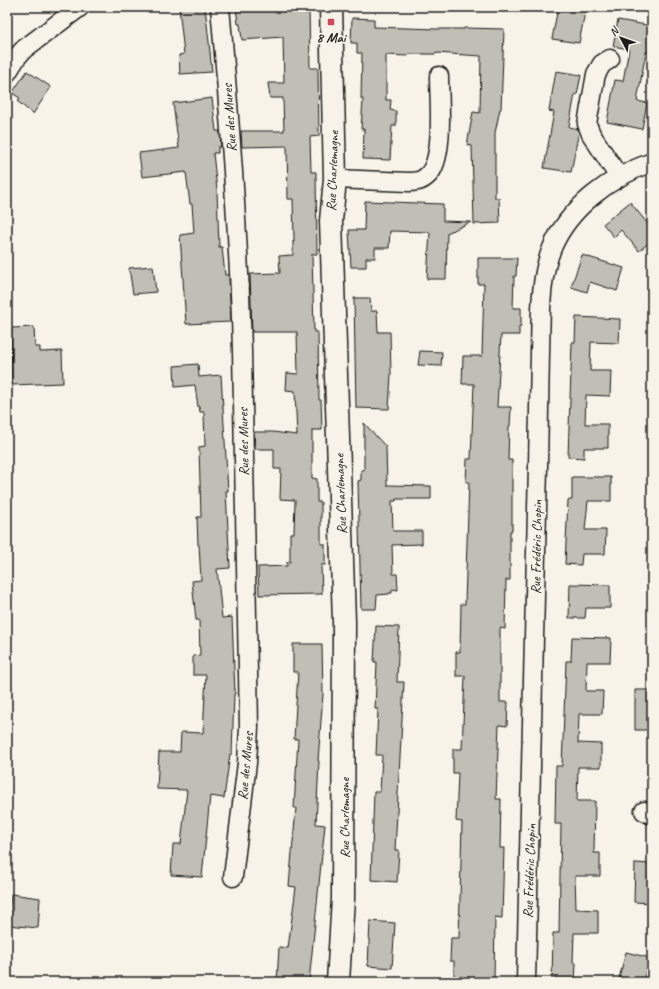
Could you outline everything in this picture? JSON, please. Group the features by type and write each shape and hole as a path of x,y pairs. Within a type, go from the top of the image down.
{"street":[{"path":"7,73 24,49 80,7"},
{"name":"Rue des Mures","path":"220,7 227,85 239,275 242,350 248,711 247,763 233,877"},
{"name":"Rue Charlemagne","path":"331,7 335,179 331,221 344,622 344,898 338,982"},
{"path":"610,59 602,64 596,74 587,124 591,134 619,178"},
{"path":"335,179 420,182 429,175 435,165 439,148 439,76"},
{"name":"Rue Frédéric Chopin","path":"526,982 533,722 540,342 545,268 552,247 578,209 589,199 619,178 636,168 652,162"}],"building":[{"path":"179,7 205,7 212,72 180,74 179,55 184,54"},
{"path":"236,7 309,7 310,68 318,68 319,136 310,137 311,172 316,172 317,254 312,254 314,332 318,332 319,400 321,400 322,430 312,430 312,478 317,479 317,502 321,502 321,544 325,544 325,565 321,565 322,594 259,595 258,567 287,566 287,562 290,562 290,533 294,533 295,500 280,499 281,469 274,469 274,449 255,449 254,432 273,432 297,435 295,391 286,390 287,373 298,374 297,332 252,332 250,274 280,273 279,256 293,255 293,199 288,199 287,146 242,147 241,131 284,131 283,98 270,98 268,83 284,83 283,37 242,40"},
{"path":"558,7 586,7 579,43 552,39"},
{"path":"352,18 374,19 374,27 504,29 501,109 495,133 495,198 499,198 500,223 474,224 472,146 467,145 473,112 480,113 481,56 436,53 408,54 408,56 386,55 386,100 391,100 390,110 396,111 396,126 392,126 390,160 363,159 364,129 361,129 363,99 361,99 362,53 357,53 357,43 351,43"},
{"path":"618,20 652,26 652,53 646,52 637,101 647,103 642,129 607,122 615,80 623,81 629,49 613,46"},
{"path":"27,71 51,87 33,114 17,101 20,98 12,93"},
{"path":"556,71 581,75 577,95 575,94 569,127 578,129 579,131 571,172 544,168 554,112 549,111"},
{"path":"212,98 216,131 220,131 221,147 218,147 218,153 213,153 217,190 219,247 222,247 225,275 229,275 231,322 186,324 180,235 194,233 192,204 190,204 186,172 142,177 139,153 179,148 173,103"},
{"path":"365,201 443,204 443,221 471,222 447,233 446,279 427,279 430,232 390,231 389,248 375,248 375,258 366,258 366,267 351,267 349,230 364,230"},
{"path":"630,202 652,229 652,240 639,251 621,230 614,237 603,224"},
{"path":"582,255 624,268 617,291 590,282 587,292 571,287"},
{"path":"478,258 517,258 516,276 514,276 513,308 521,308 521,326 519,326 519,335 501,335 497,407 511,407 508,460 512,460 510,580 506,580 505,629 500,628 500,702 508,702 507,726 499,725 496,799 501,799 500,848 504,848 502,918 495,917 494,982 454,982 454,961 450,961 451,938 459,938 462,822 456,821 458,773 453,773 453,749 462,749 465,676 456,676 456,652 460,652 461,604 465,604 469,482 466,482 467,459 471,459 474,384 462,384 463,356 482,356 484,284 478,284"},
{"path":"153,266 156,292 133,294 129,268"},
{"path":"354,298 370,298 371,311 377,311 378,332 390,332 391,374 389,409 356,408"},
{"path":"576,317 620,319 619,343 591,342 590,371 611,371 610,396 586,395 585,424 608,424 608,448 584,448 584,458 568,457 572,342 575,342"},
{"path":"34,327 35,347 40,347 40,352 62,351 63,383 12,385 11,328"},
{"path":"420,351 442,352 441,366 418,365"},
{"path":"198,364 199,377 221,375 228,491 226,491 230,568 217,569 222,618 232,617 235,694 232,754 230,754 224,798 210,796 202,877 171,875 173,844 181,844 187,790 157,789 159,752 180,752 181,732 203,733 206,675 193,675 193,656 200,655 199,620 196,620 192,581 201,580 197,517 201,517 199,447 205,446 204,412 200,412 198,407 195,385 175,387 174,366"},
{"path":"364,423 386,447 387,485 431,486 431,499 396,499 396,501 392,501 393,531 422,531 422,544 392,545 393,574 397,574 398,590 392,589 392,593 377,595 376,609 361,609 358,481 361,480 361,470 364,470"},
{"path":"572,477 611,477 611,501 588,501 585,530 606,530 605,554 582,554 581,565 565,564 568,500 572,500"},
{"path":"570,584 610,585 610,608 586,608 585,618 569,618"},
{"path":"376,626 399,627 397,682 404,682 395,850 399,850 397,882 371,880 374,792 380,792 382,755 376,755 378,709 375,709 377,662 374,662"},
{"path":"572,637 611,638 610,662 587,662 586,691 603,691 602,714 579,714 578,743 601,744 601,767 578,767 577,801 595,801 594,853 600,853 600,876 575,876 576,909 598,910 598,933 574,933 573,963 576,963 575,982 552,982 553,933 559,933 561,824 555,824 556,766 562,766 566,661 571,661"},
{"path":"293,644 322,644 323,694 318,761 316,824 325,825 309,982 277,982 279,947 288,948 296,887 289,886 296,808 294,808 298,739 294,739 298,672 293,672"},
{"path":"635,690 652,690 652,730 635,730"},
{"path":"635,863 652,864 652,903 634,902"},
{"path":"11,894 40,898 38,928 8,925"},
{"path":"370,921 395,923 392,968 368,966"},
{"path":"626,952 650,958 643,982 618,982"}],"place":[{"name":"8 Mai","path":"331,22"}]}
